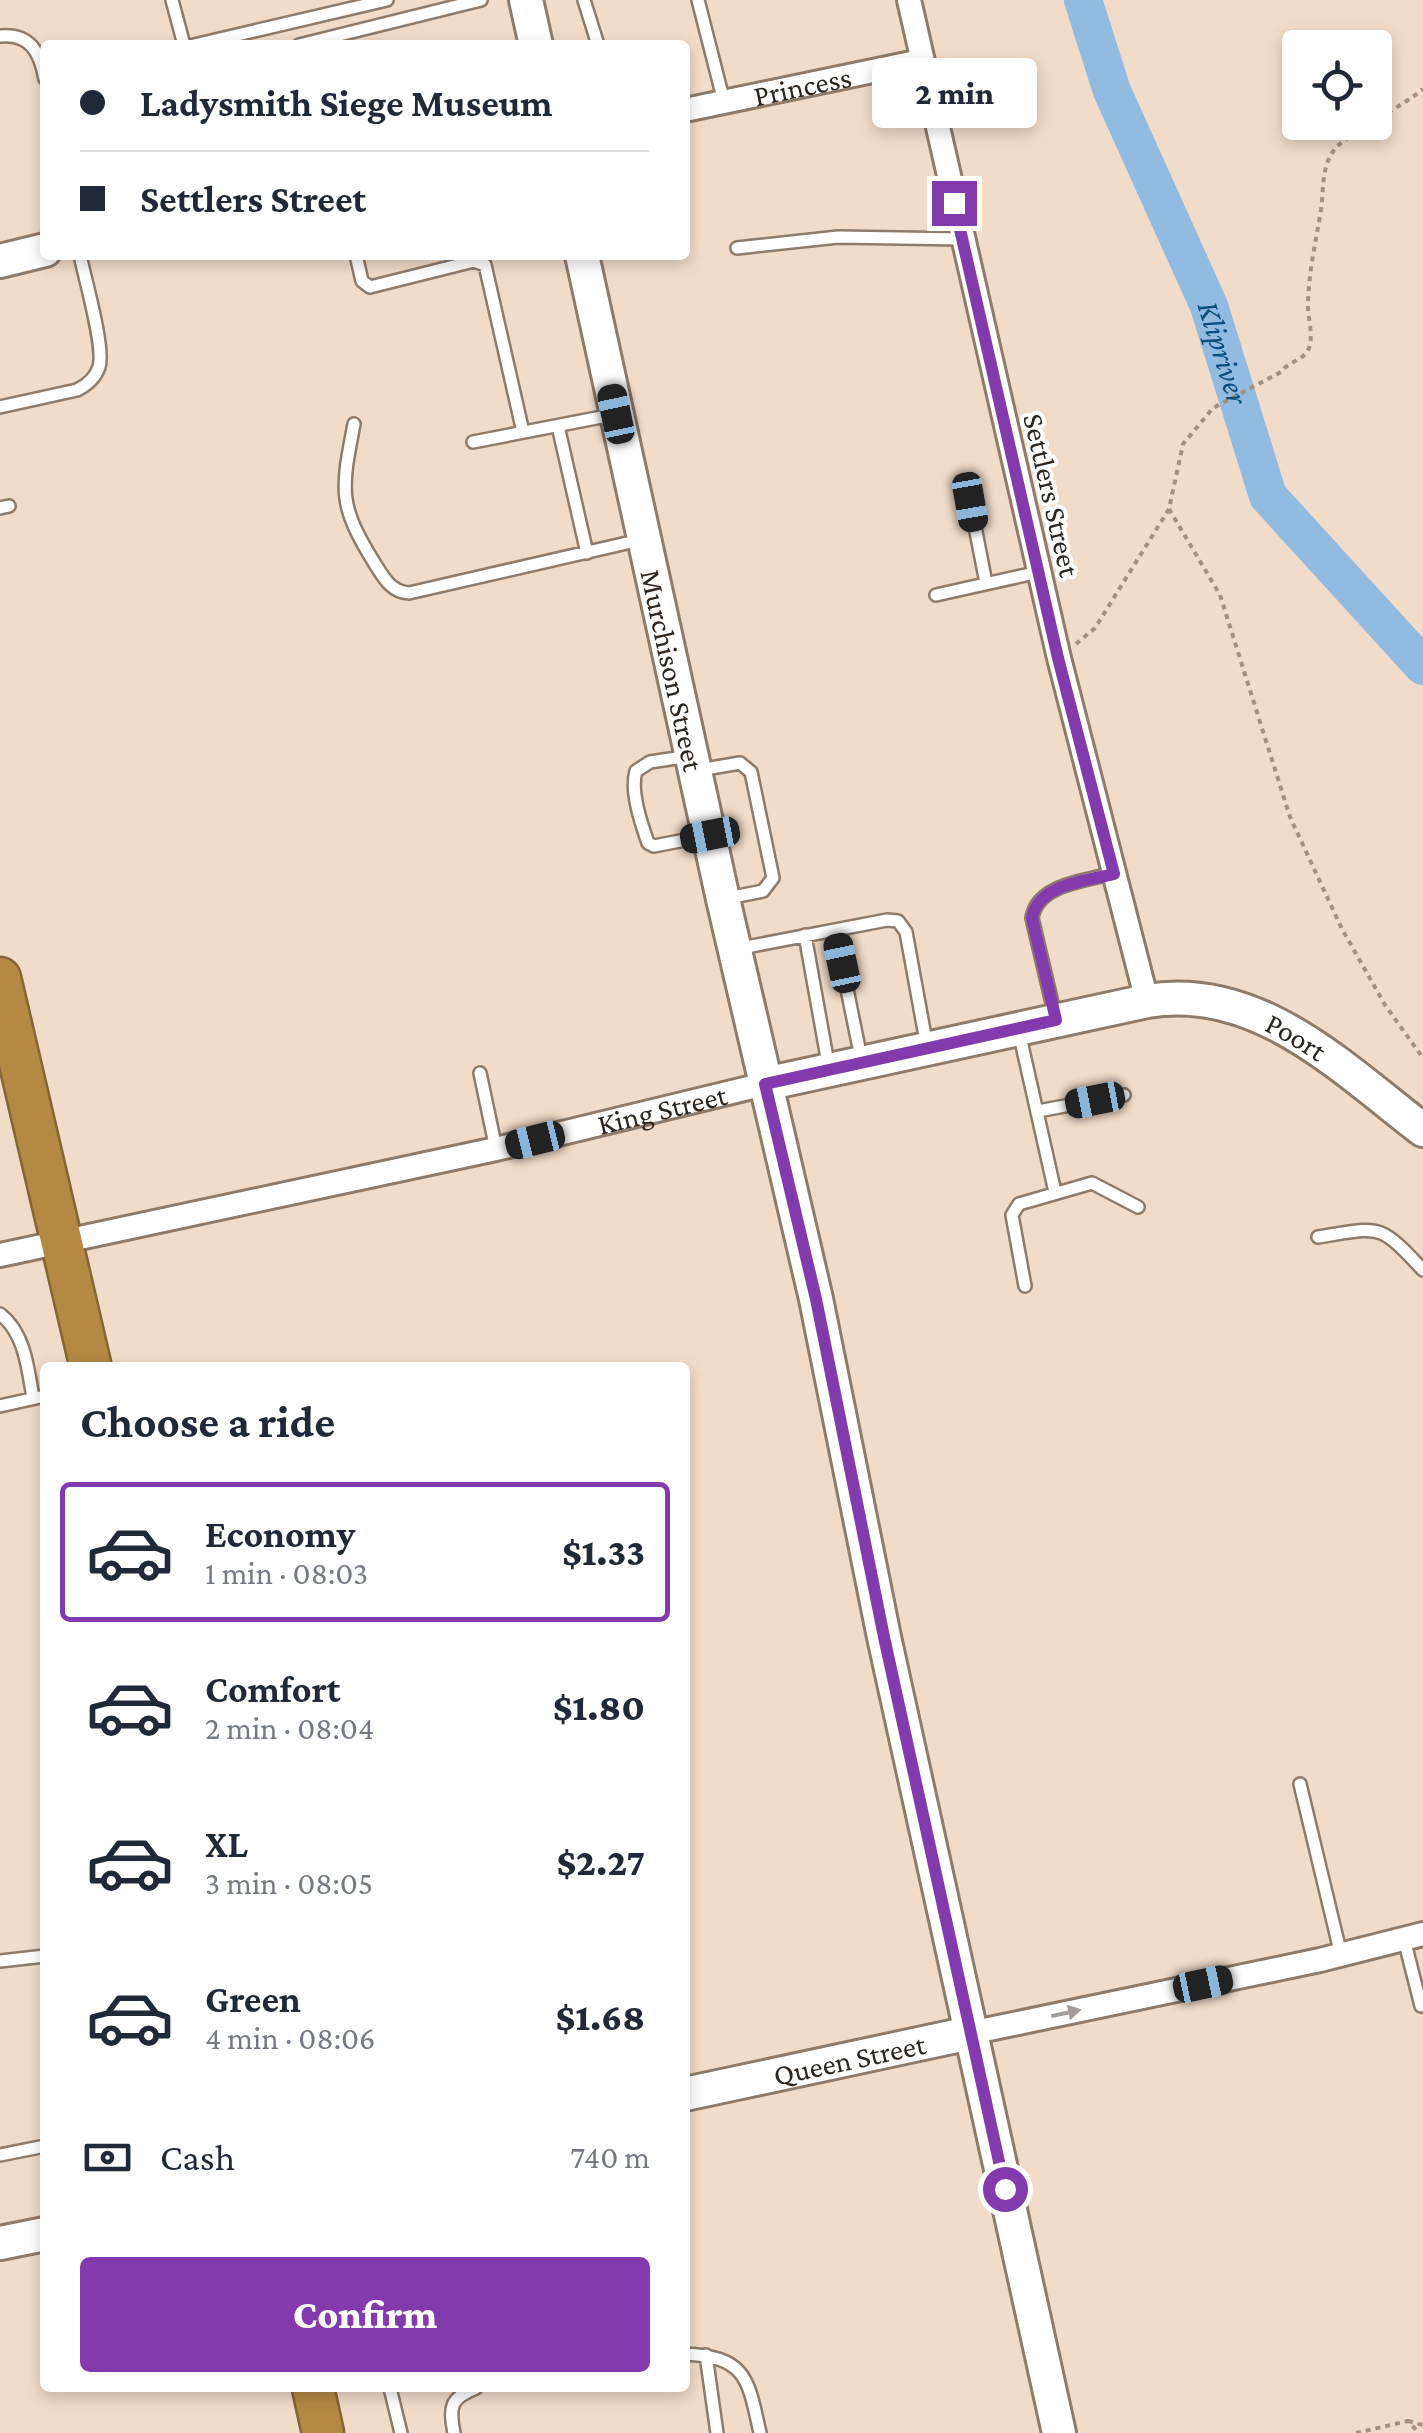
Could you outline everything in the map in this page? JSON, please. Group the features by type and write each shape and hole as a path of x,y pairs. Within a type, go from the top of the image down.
{"highway":[{"path":"0,978 90,1362"},
{"path":"314,2392 323,2433"}],"street":[{"path":"526,0 535,40"},
{"name":"Settlers Street","path":"909,0 1058,658 1147,1001"},
{"name":"Princess","path":"690,109 921,61"},
{"path":"0,261 40,251"},
{"name":"Murchison Street","path":"583,260 816,1299 884,1637 1060,2433"},
{"name":"Poort","path":"1147,1001 1209,998 1268,1019 1318,1049 1423,1130"},
{"name":"King Street","path":"0,1255 496,1149 830,1069 1147,1001"},
{"name":"Queen Street","path":"690,2093 1340,1955 1413,1936"},
{"path":"0,2243 40,2235"}],"lane":[{"path":"172,0 183,40"},
{"path":"213,40 348,4 387,0"},
{"path":"319,40 482,0"},
{"path":"584,0 596,40"},
{"path":"698,0 724,102"},
{"path":"0,36 12,35 29,42 40,57"},
{"path":"737,248 838,237 962,239"},
{"path":"0,407 77,390 97,372 99,345 81,260"},
{"path":"357,260 362,281 370,287 474,262 485,265 523,432"},
{"path":"472,442 616,414"},
{"path":"354,424 346,508 355,532 388,583 398,591 409,593 644,538"},
{"path":"558,426 587,553"},
{"path":"970,502 986,584"},
{"path":"936,595 1039,572"},
{"path":"710,835 654,846 648,843 634,780 636,771 650,762 740,763 752,772 772,878 762,891 724,899"},
{"path":"1056,1020 1032,918 1034,907 1047,893 1114,874"},
{"path":"735,949 887,920 902,924 927,1047"},
{"path":"835,930 862,1062"},
{"path":"805,936 830,1069"},
{"path":"1018,1028 1055,1192"},
{"path":"480,1072 496,1149"},
{"path":"1038,1112 1124,1095"},
{"path":"1025,1286 1013,1211 1028,1200 1092,1183 1138,1208"},
{"path":"1318,1236 1365,1229 1382,1231 1423,1270"},
{"path":"0,1314 12,1325 39,1397 0,1406"},
{"path":"1300,1784 1340,1955"},
{"path":"1413,1936 1421,2006"},
{"path":"0,1961 40,1957"},
{"path":"0,2155 40,2147"},
{"path":"690,2354 735,2365 746,2377 760,2433"},
{"path":"706,2355 717,2433"},
{"path":"391,2392 400,2433"},
{"path":"454,2433 449,2409 453,2400 468,2392"}],"path":[{"path":"1058,658 1095,628 1169,510 1183,444 1213,408 1306,355 1311,344 1308,307 1312,253 1324,170 1335,146 1404,105 1423,89"},
{"path":"1169,510 1220,595 1290,816 1342,929 1385,1004 1423,1058"},
{"path":"1356,2433 1408,2421 1423,2425"},
{"path":"1408,2421 1419,2433"}],"waterway":[{"name":"Klipriver","path":"1083,0 1112,91 1209,306 1268,496 1423,666"}],"route":[{"path":"954,203 1058,658 1114,874 1047,893 1034,907 1032,918 1056,1020 765,1084 816,1299 884,1637 1005,2189"}]}
